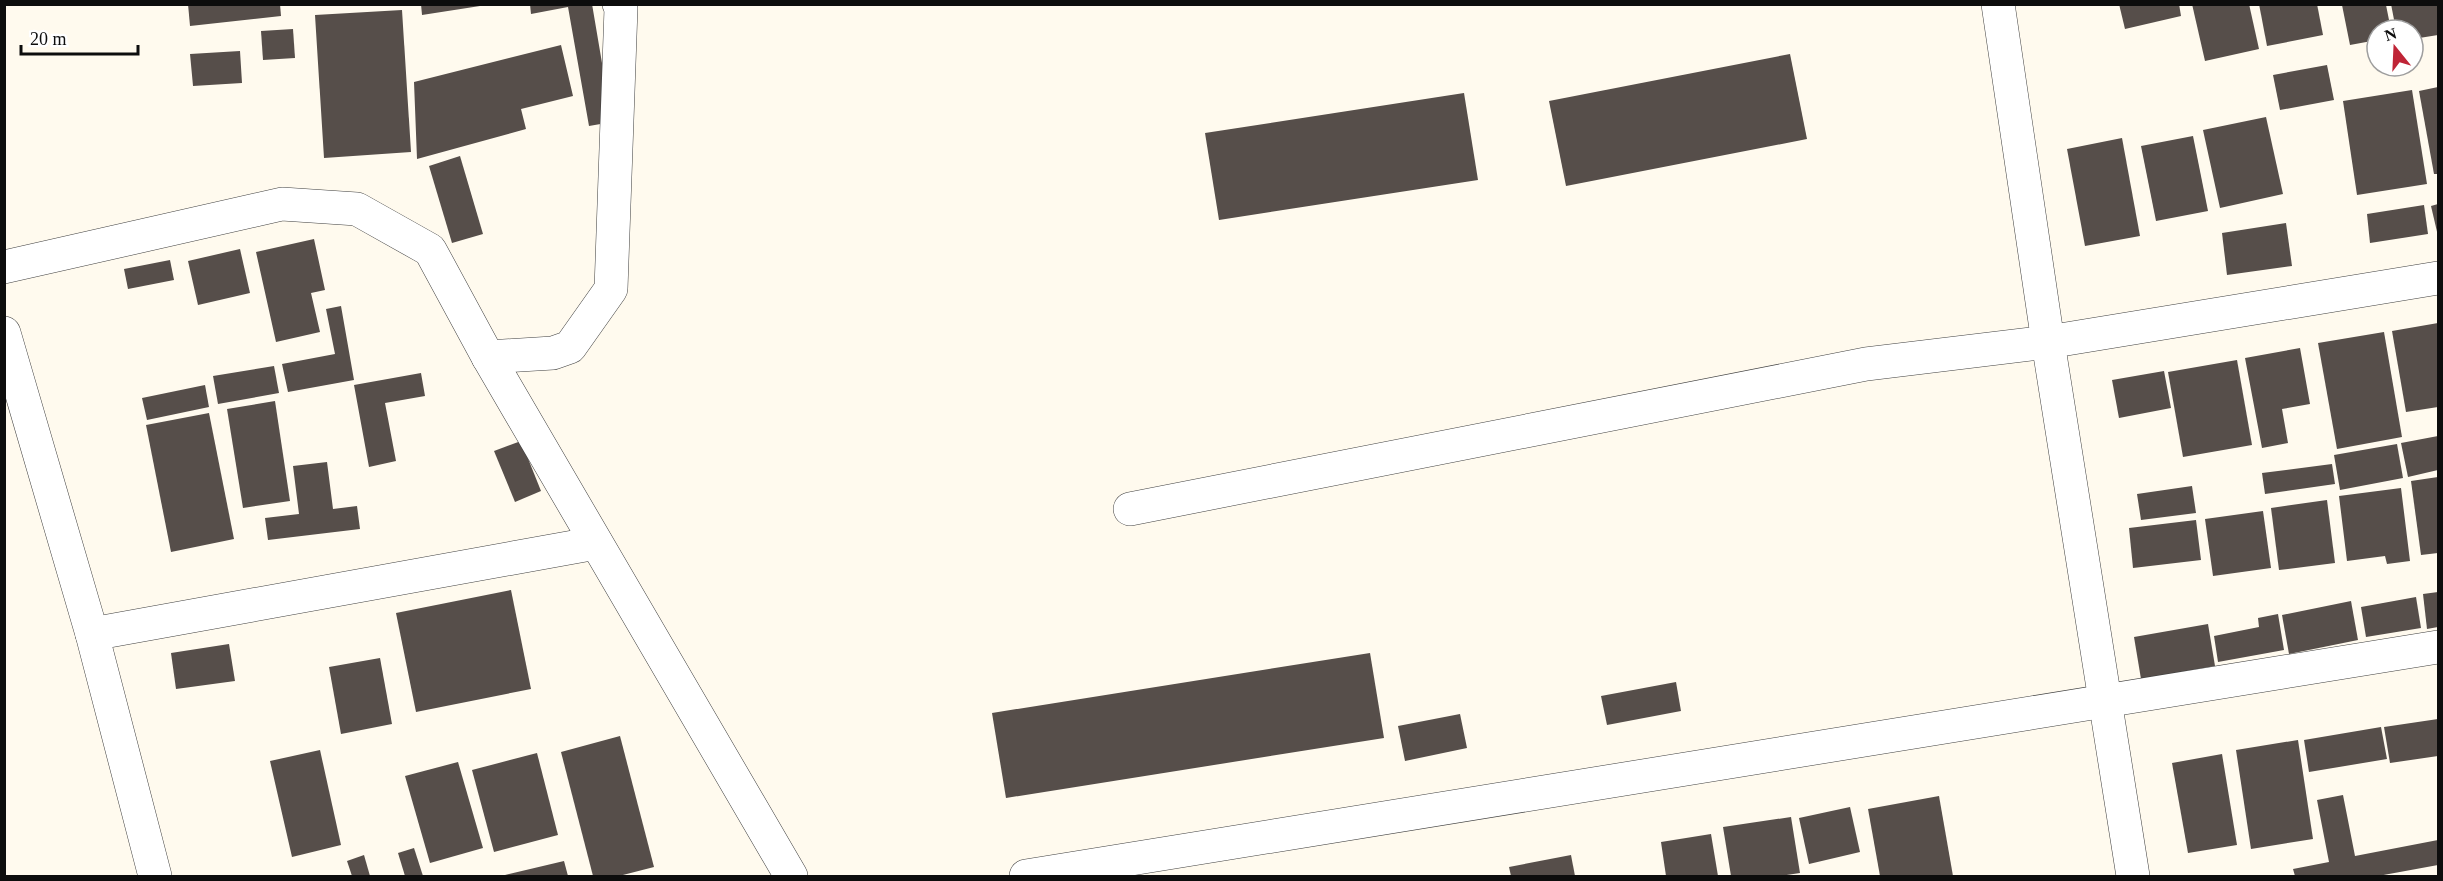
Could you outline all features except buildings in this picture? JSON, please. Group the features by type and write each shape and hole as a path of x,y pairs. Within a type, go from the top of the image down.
{"street":[{"path":"488,357 553,353 570,347 611,289 621,8 619,4"},
{"path":"1998,4 2048,342 2133,876"},
{"path":"4,267 282,204 357,209 430,250 488,357 791,876"},
{"path":"1130,509 1866,364 2048,342 2439,278"},
{"path":"4,333 92,634 155,876"},
{"path":"92,634 596,543"},
{"path":"1026,876 2439,647"}]}
